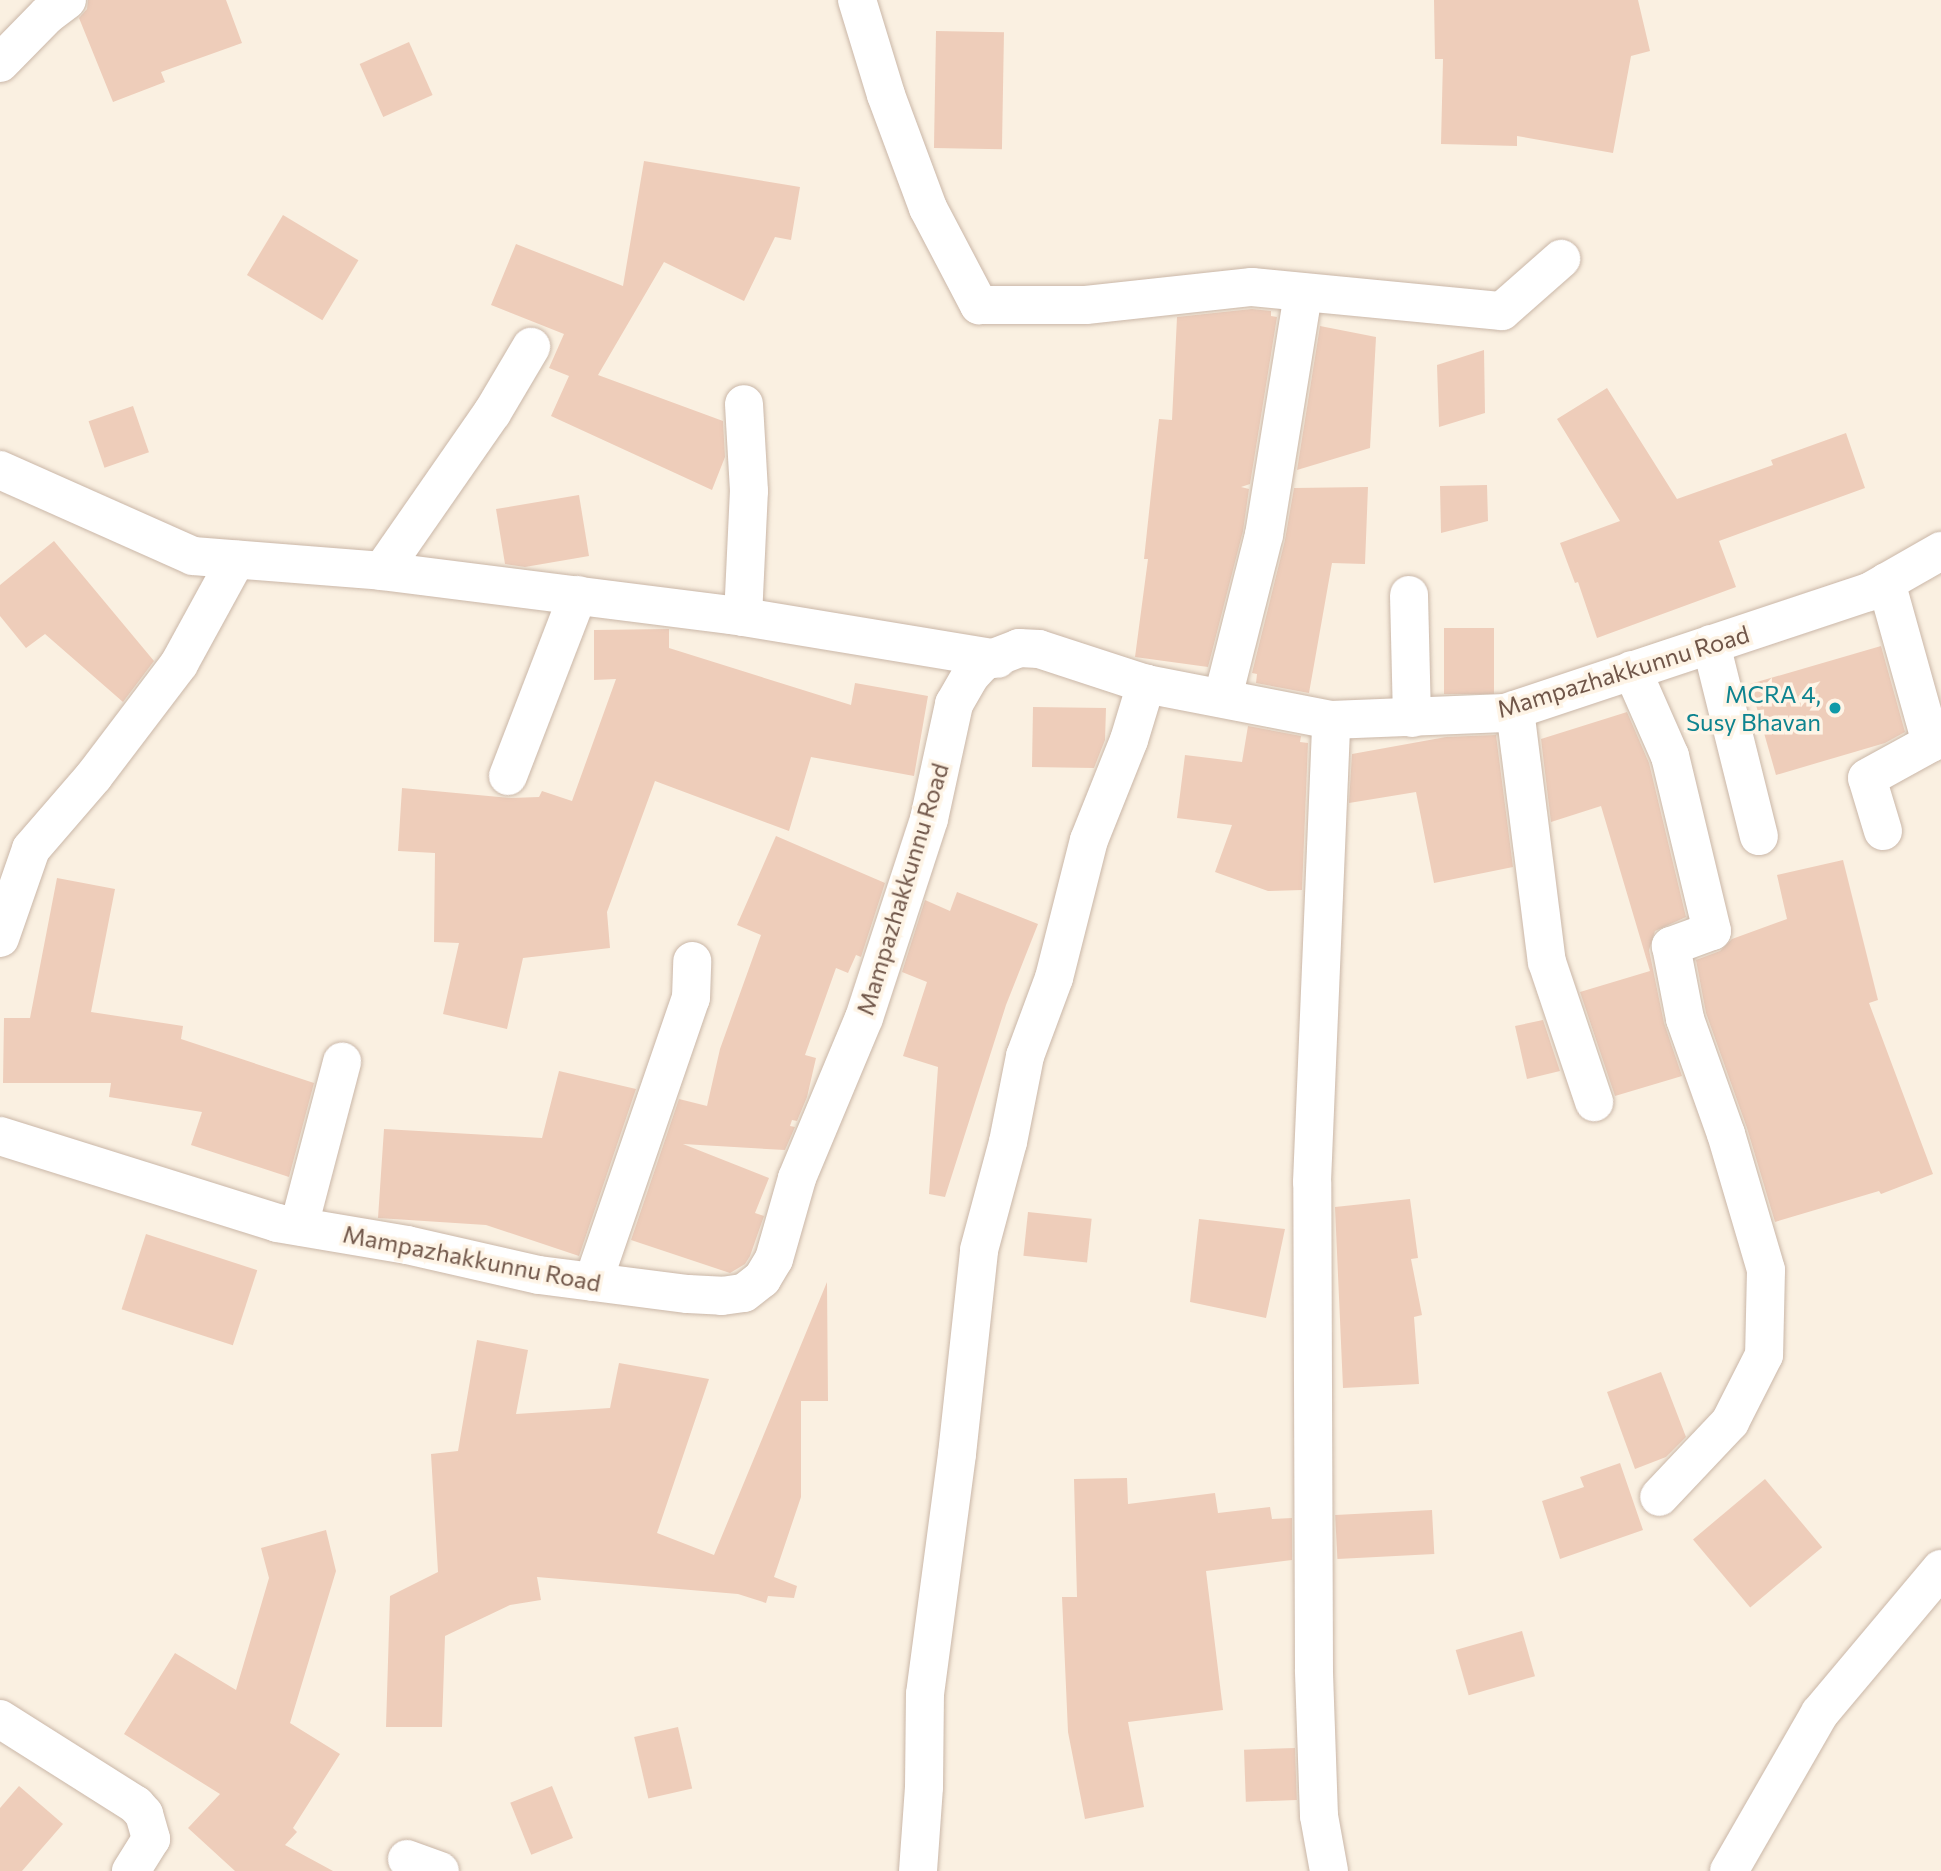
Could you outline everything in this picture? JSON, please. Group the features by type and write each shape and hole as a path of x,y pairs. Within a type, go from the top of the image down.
{"street":[{"path":"0,63 47,15 67,0"},
{"path":"857,0 886,95 928,208 979,305 1086,305 1252,287 1502,311 1561,259"},
{"path":"1223,697 1264,535 1303,294"},
{"path":"382,571 492,413 531,347"},
{"path":"743,617 749,491 744,404"},
{"path":"0,470 193,556 382,571 578,595 743,617 997,659"},
{"name":"Mampazhakkunnu Road","path":"0,1136 277,1223 593,1282 722,1296 744,1293 762,1279 774,1259 797,1178 864,1018 929,819 954,704 970,676 983,662 997,659 1019,648 1039,649 1146,684 1331,720 1412,718 1515,710 1869,592 1941,551"},
{"path":"0,938 31,849 94,776 179,664 236,560"},
{"path":"1882,831 1867,778 1931,743 1886,582"},
{"path":"508,775 578,595"},
{"path":"1409,595 1412,718"},
{"path":"1711,644 1759,836"},
{"path":"1632,670 1670,756 1712,931 1671,946 1685,1019 1726,1134 1766,1270 1764,1355 1730,1422 1660,1497"},
{"path":"918,1871 924,1787 925,1694 957,1454 979,1250 1009,1142 1025,1056 1054,978 1089,840 1129,740 1146,684"},
{"path":"1515,710 1548,962 1594,1102"},
{"path":"1329,1871 1319,1816 1314,1670 1312,1182 1331,720"},
{"path":"593,1282 691,998 692,961"},
{"path":"299,1227 342,1062"},
{"path":"1729,1871 1820,1713 1941,1569"},
{"path":"0,1718 136,1804 144,1814 151,1839 131,1871"}],"building":[{"path":"88,0 226,0 242,43 161,72 165,82 113,102 79,18 87,9"},
{"path":"1434,0 1638,0 1650,51 1631,56 1613,153 1517,136 1517,146 1441,144 1443,59 1435,59"},
{"path":"936,31 1004,32 1002,149 934,148"},
{"path":"409,42 433,95 383,117 360,64"},
{"path":"644,161 800,187 791,240 775,237 744,301 664,262 598,375 723,421 725,457 712,490 551,416 569,376 549,368 564,334 491,305 516,244 623,286"},
{"path":"283,215 358,260 322,320 247,275"},
{"path":"1252,309 1271,311 1271,316 1277,317 1250,484 1241,487 1249,489 1243,531 1208,667 1135,657 1148,559 1144,559 1159,419 1172,420 1177,317"},
{"path":"1320,326 1376,337 1370,448 1297,470"},
{"path":"1484,350 1485,413 1439,427 1437,365"},
{"path":"1607,388 1677,499 1773,465 1771,460 1846,433 1865,488 1719,541 1736,587 1597,638 1578,582 1575,583 1560,543 1620,521 1557,419"},
{"path":"133,406 149,452 105,468 89,421"},
{"path":"1487,485 1488,521 1441,533 1440,486"},
{"path":"1368,487 1365,564 1332,563 1309,693 1256,683 1257,674 1252,673 1285,540 1294,488"},
{"path":"579,495 589,556 525,567 505,564 496,509"},
{"path":"54,541 154,661 123,702 45,634 26,648 0,616 0,585"},
{"path":"1444,628 1494,628 1494,694 1444,694"},
{"path":"669,629 669,648 851,705 855,683 928,696 914,776 811,757 789,831 655,781 607,912 610,948 523,958 507,1029 443,1014 459,943 434,942 435,853 398,851 402,788 511,798 539,797 542,791 572,801 616,679 594,680 594,630"},
{"name":"MCRA 4, Susy Bhavan","path":"1881,646 1905,732 1885,743 1776,775 1750,684"},
{"path":"1033,707 1106,708 1105,740 1094,768 1032,767"},
{"path":"1627,712 1649,763 1686,917 1655,931 1649,950 1664,1023 1682,1076 1615,1096 1580,992 1650,971 1601,806 1551,822 1541,739"},
{"path":"1248,726 1301,736 1300,742 1308,743 1302,890 1268,891 1215,872 1232,825 1177,818 1185,755 1242,762"},
{"path":"1496,735 1513,867 1434,883 1416,792 1349,803 1352,754 1446,737"},
{"path":"776,836 885,883 861,957 856,955 848,973 836,968 805,1055 816,1058 807,1097 797,1121 792,1120 790,1126 795,1127 785,1150 683,1144 769,1178 755,1213 764,1216 750,1256 745,1264 730,1273 631,1240 679,1099 707,1106 720,1049 761,935 737,925"},
{"path":"1843,860 1878,1000 1869,1003 1933,1174 1881,1194 1879,1191 1775,1222 1747,1128 1706,1013 1696,960 1720,951 1732,939 1787,919 1777,875"},
{"path":"57,878 115,889 91,1012 183,1026 181,1039 314,1083 289,1177 191,1145 202,1112 109,1097 111,1083 3,1083 4,1018 30,1018"},
{"path":"957,892 1038,924 1006,1005 945,1197 929,1194 938,1067 903,1056 927,982 902,972 925,900 950,911"},
{"path":"1543,1020 1560,1071 1527,1079 1515,1026"},
{"path":"559,1071 636,1089 579,1256 486,1225 378,1218 384,1129 542,1138"},
{"path":"1410,1199 1418,1258 1411,1259 1422,1315 1414,1317 1419,1384 1343,1388 1335,1207"},
{"path":"1028,1212 1092,1219 1087,1262 1023,1256"},
{"path":"1199,1219 1285,1229 1266,1318 1190,1302"},
{"path":"146,1234 257,1270 233,1345 122,1309"},
{"path":"827,1282 828,1401 801,1401 801,1497 774,1577 797,1586 794,1598 768,1596 766,1603 738,1594 537,1577 541,1600 510,1605 445,1636 442,1727 386,1727 390,1596 438,1572 431,1454 458,1451 477,1340 528,1350 516,1414 610,1408 619,1363 709,1379 657,1533 714,1555"},
{"path":"1661,1372 1686,1437 1666,1457 1635,1469 1607,1392"},
{"path":"1620,1463 1643,1530 1560,1559 1542,1501 1584,1487 1580,1477"},
{"path":"1127,1478 1128,1504 1215,1493 1218,1513 1270,1507 1272,1519 1292,1518 1292,1560 1206,1571 1223,1710 1128,1722 1144,1807 1085,1819 1068,1732 1062,1597 1077,1597 1074,1479"},
{"path":"1765,1479 1822,1547 1750,1608 1693,1539"},
{"path":"1432,1510 1434,1554 1337,1559 1335,1515"},
{"path":"326,1530 336,1571 290,1723 340,1754 293,1828 297,1832 285,1845 333,1871 235,1871 188,1828 220,1794 124,1734 175,1653 236,1690 269,1578 261,1548"},
{"path":"1522,1631 1535,1676 1469,1695 1456,1650"},
{"path":"678,1727 692,1788 648,1799 634,1737"},
{"path":"1295,1748 1297,1800 1246,1802 1244,1750"},
{"path":"19,1786 63,1824 22,1871 0,1871 0,1808"},
{"path":"552,1786 573,1838 531,1855 510,1803"}],"place":[{"name":"MCRA 4, Susy Bhavan","path":"1835,708"}]}
